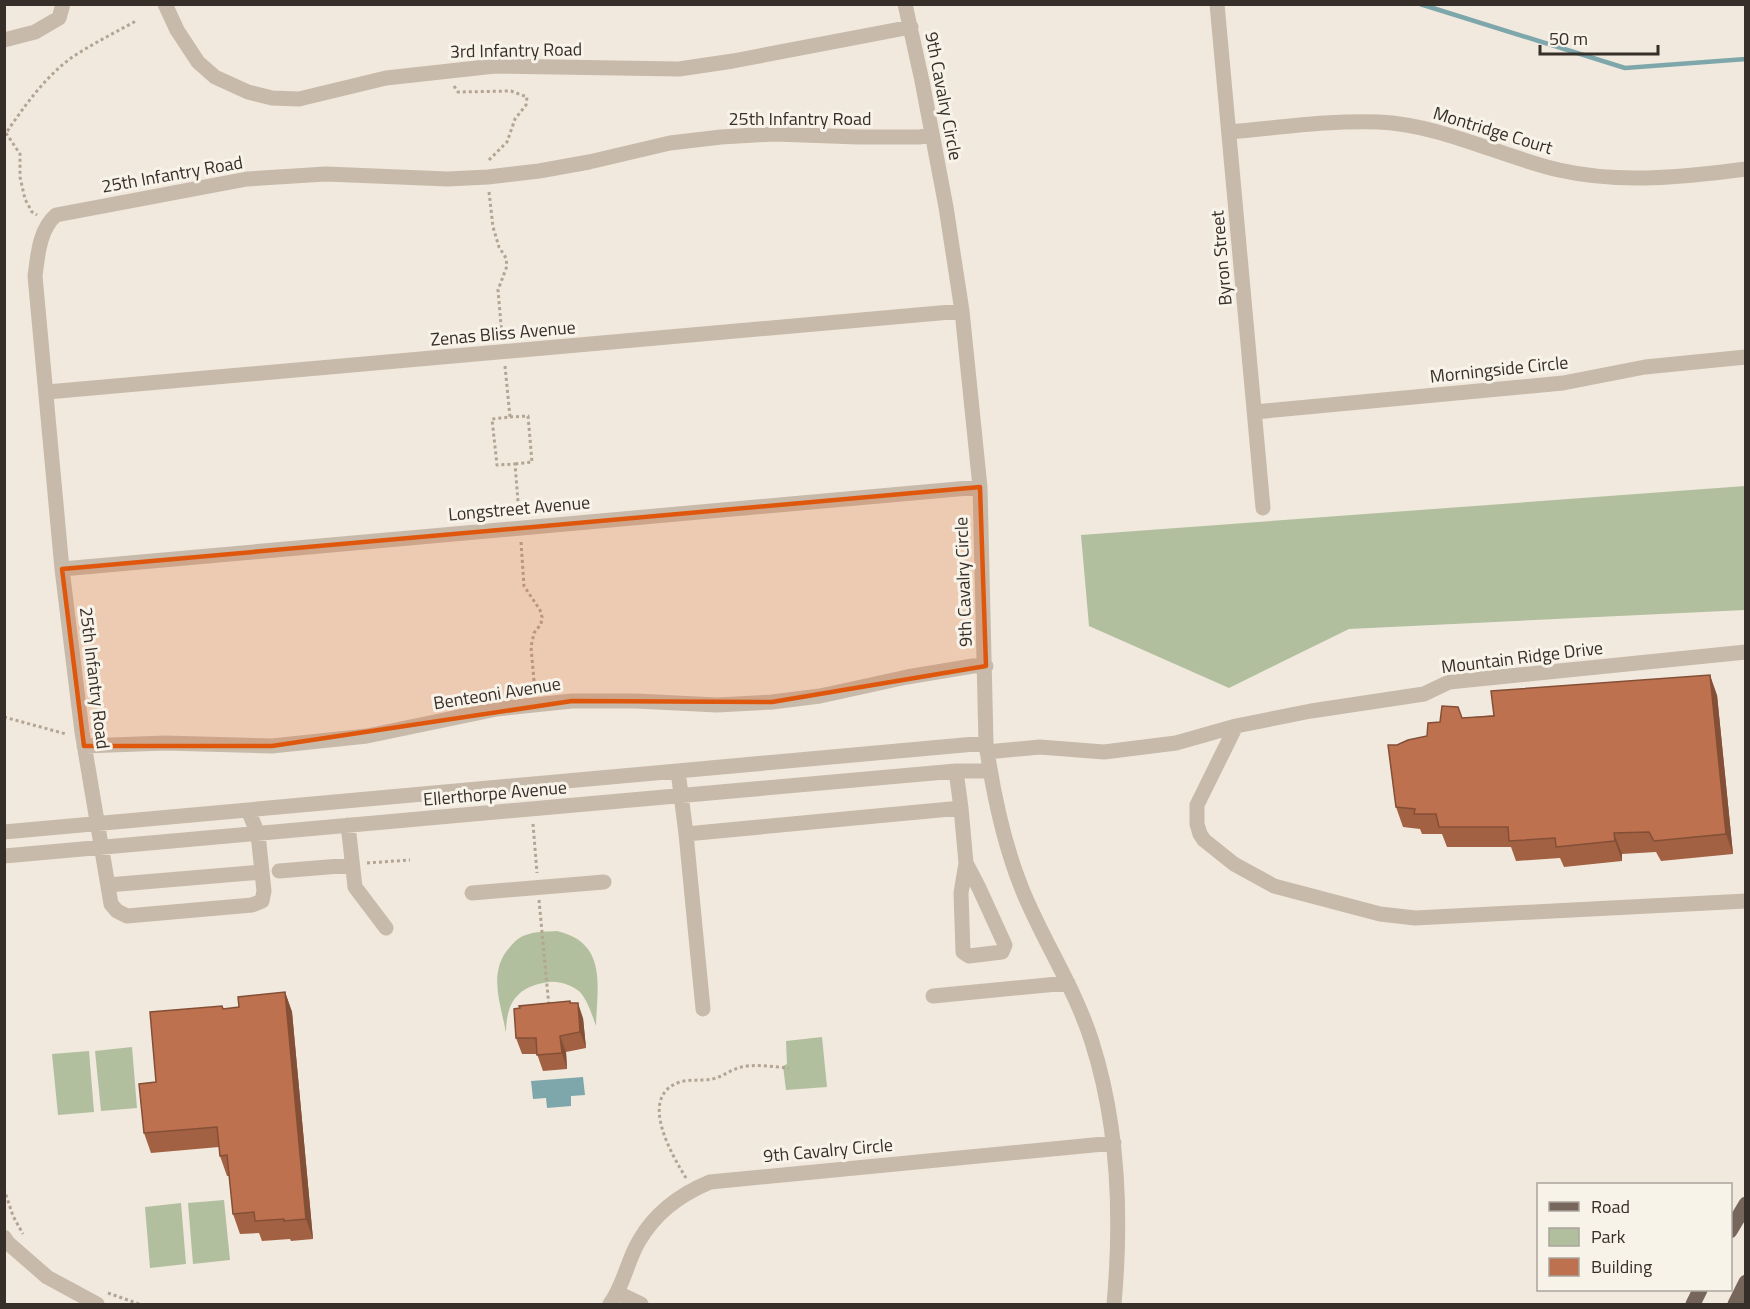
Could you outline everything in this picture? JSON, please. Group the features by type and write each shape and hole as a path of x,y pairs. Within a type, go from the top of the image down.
{"main road":[{"path":"1732,1229 1746,1204"},
{"path":"1735,1305 1746,1282"},
{"path":"1693,1305 1700,1291"}],"street":[{"path":"4,40 35,32 59,18 63,4"},
{"name":"3rd Infantry Road","path":"165,4 177,30 193,54 215,77 248,92 272,98 299,99 386,78 495,66 679,69 911,27"},
{"name":"9th Cavalry Circle","path":"905,4 932,134 962,311 980,487 989,771 1004,838 1023,890 1068,983 1092,1041 1103,1084 1114,1143 1119,1201 1118,1261 1114,1305"},
{"name":"Byron Street","path":"1217,4 1263,508"},
{"name":"Montridge Court","path":"1229,132 1380,122 1428,129 1534,163 1584,175 1642,178 1746,170"},
{"name":"25th Infantry Road","path":"262,872 264,891 262,901 252,905 127,916 117,911 111,904 97,823 78,741 62,569 35,276 40,243 48,222 56,215 247,179 326,174 448,179 488,177 579,164 670,143 721,137 775,134 858,138 932,134"},
{"name":"Zenas Bliss Avenue","path":"47,392 962,311"},
{"name":"Morningside Circle","path":"1255,412 1563,383 1645,367 1746,357"},
{"name":"Longstreet Avenue","path":"62,569 980,487"},
{"name":"Mountain Ridge Drive","path":"987,747 1040,747 1104,752 1176,743 1236,726 1311,711 1424,694 1449,682 1746,652"},
{"name":"Benteoni Avenue","path":"78,741 272,746 367,736 497,709 572,701 717,705 772,702 820,696 907,677 986,666"},
{"path":"1236,726 1197,805 1200,834 1204,840 1234,864 1274,886 1380,914 1415,918 1746,901"},
{"name":"Ellerthorpe Avenue","path":"4,832 678,771 987,747"},
{"path":"678,771 703,1009"},
{"path":"957,771 966,863 961,893 963,952 969,956 1002,952 1005,945 980,888 966,863"},
{"name":"Ellerthorpe Avenue","path":"4,856 957,771 989,771"},
{"path":"686,834 961,808"},
{"path":"108,885 262,872 258,834 248,810"},
{"path":"348,825 355,887 387,928"},
{"path":"279,871 352,865"},
{"path":"472,893 604,882"},
{"path":"933,996 1068,983"},
{"name":"9th Cavalry Circle","path":"614,1299 639,1241 653,1222 669,1205 693,1189 710,1182 1114,1143"},
{"path":"6,1241 47,1277 99,1298"},
{"path":"614,1299 641,1305"}],"path":[{"path":"48,222 32,212 25,199 20,177 20,154 5,134 43,84 70,60 136,21"},
{"path":"510,417 528,416 532,462 515,464"},
{"path":"4,717 78,741"},
{"path":"533,824 549,1007"},
{"path":"352,865 410,860"},
{"path":"687,1180 669,1149 661,1124 658,1107 665,1091 679,1082 712,1079 737,1068 749,1066 789,1068"},
{"path":"4,1189 13,1216 26,1239"},
{"path":"99,1298 139,1305"}],"highlighted area":[{"path":"980,487 986,666 772,702 572,701 272,746 84,746 62,569"}],"green space":[{"path":"1745,486 1745,610 1349,629 1229,688 1089,626 1081,535"},
{"path":"557,931 585,945 592,956 598,982 596,1026 588,1004 580,992 565,984 549,982 529,987 516,997 508,1013 506,1033 497,988 499,967 503,957 523,936 535,932"},
{"path":"822,1037 827,1087 786,1090 783,1066 787,1064 786,1041"},
{"path":"132,1047 137,1108 101,1111 95,1051"},
{"path":"89,1051 94,1112 58,1115 52,1054"},
{"path":"224,1200 230,1260 193,1264 188,1203"},
{"path":"181,1203 186,1264 150,1268 145,1207"}],"water":[{"path":"583,1077 585,1095 571,1096 571,1106 547,1108 546,1098 533,1099 531,1081"}],"building":[{"path":"1710,675 1726,834 1654,841 1649,832 1614,833 1615,841 1556,847 1555,838 1509,841 1508,827 1439,827 1436,814 1414,814 1415,809 1396,807 1388,745 1397,745 1427,736 1428,723 1440,722 1442,706 1458,707 1462,718 1494,716 1491,691"},
{"path":"285,992 306,1219 255,1221 254,1212 233,1214 227,1155 220,1156 217,1127 144,1133 139,1084 156,1082 150,1012 222,1006 223,1009 239,1007 238,997"},
{"path":"570,1001 570,1003 578,1003 580,1032 560,1036 562,1053 537,1055 536,1038 516,1038 514,1009 520,1008 519,1006"}],"waterway":[{"path":"1420,4 1625,68 1746,59"}]}
